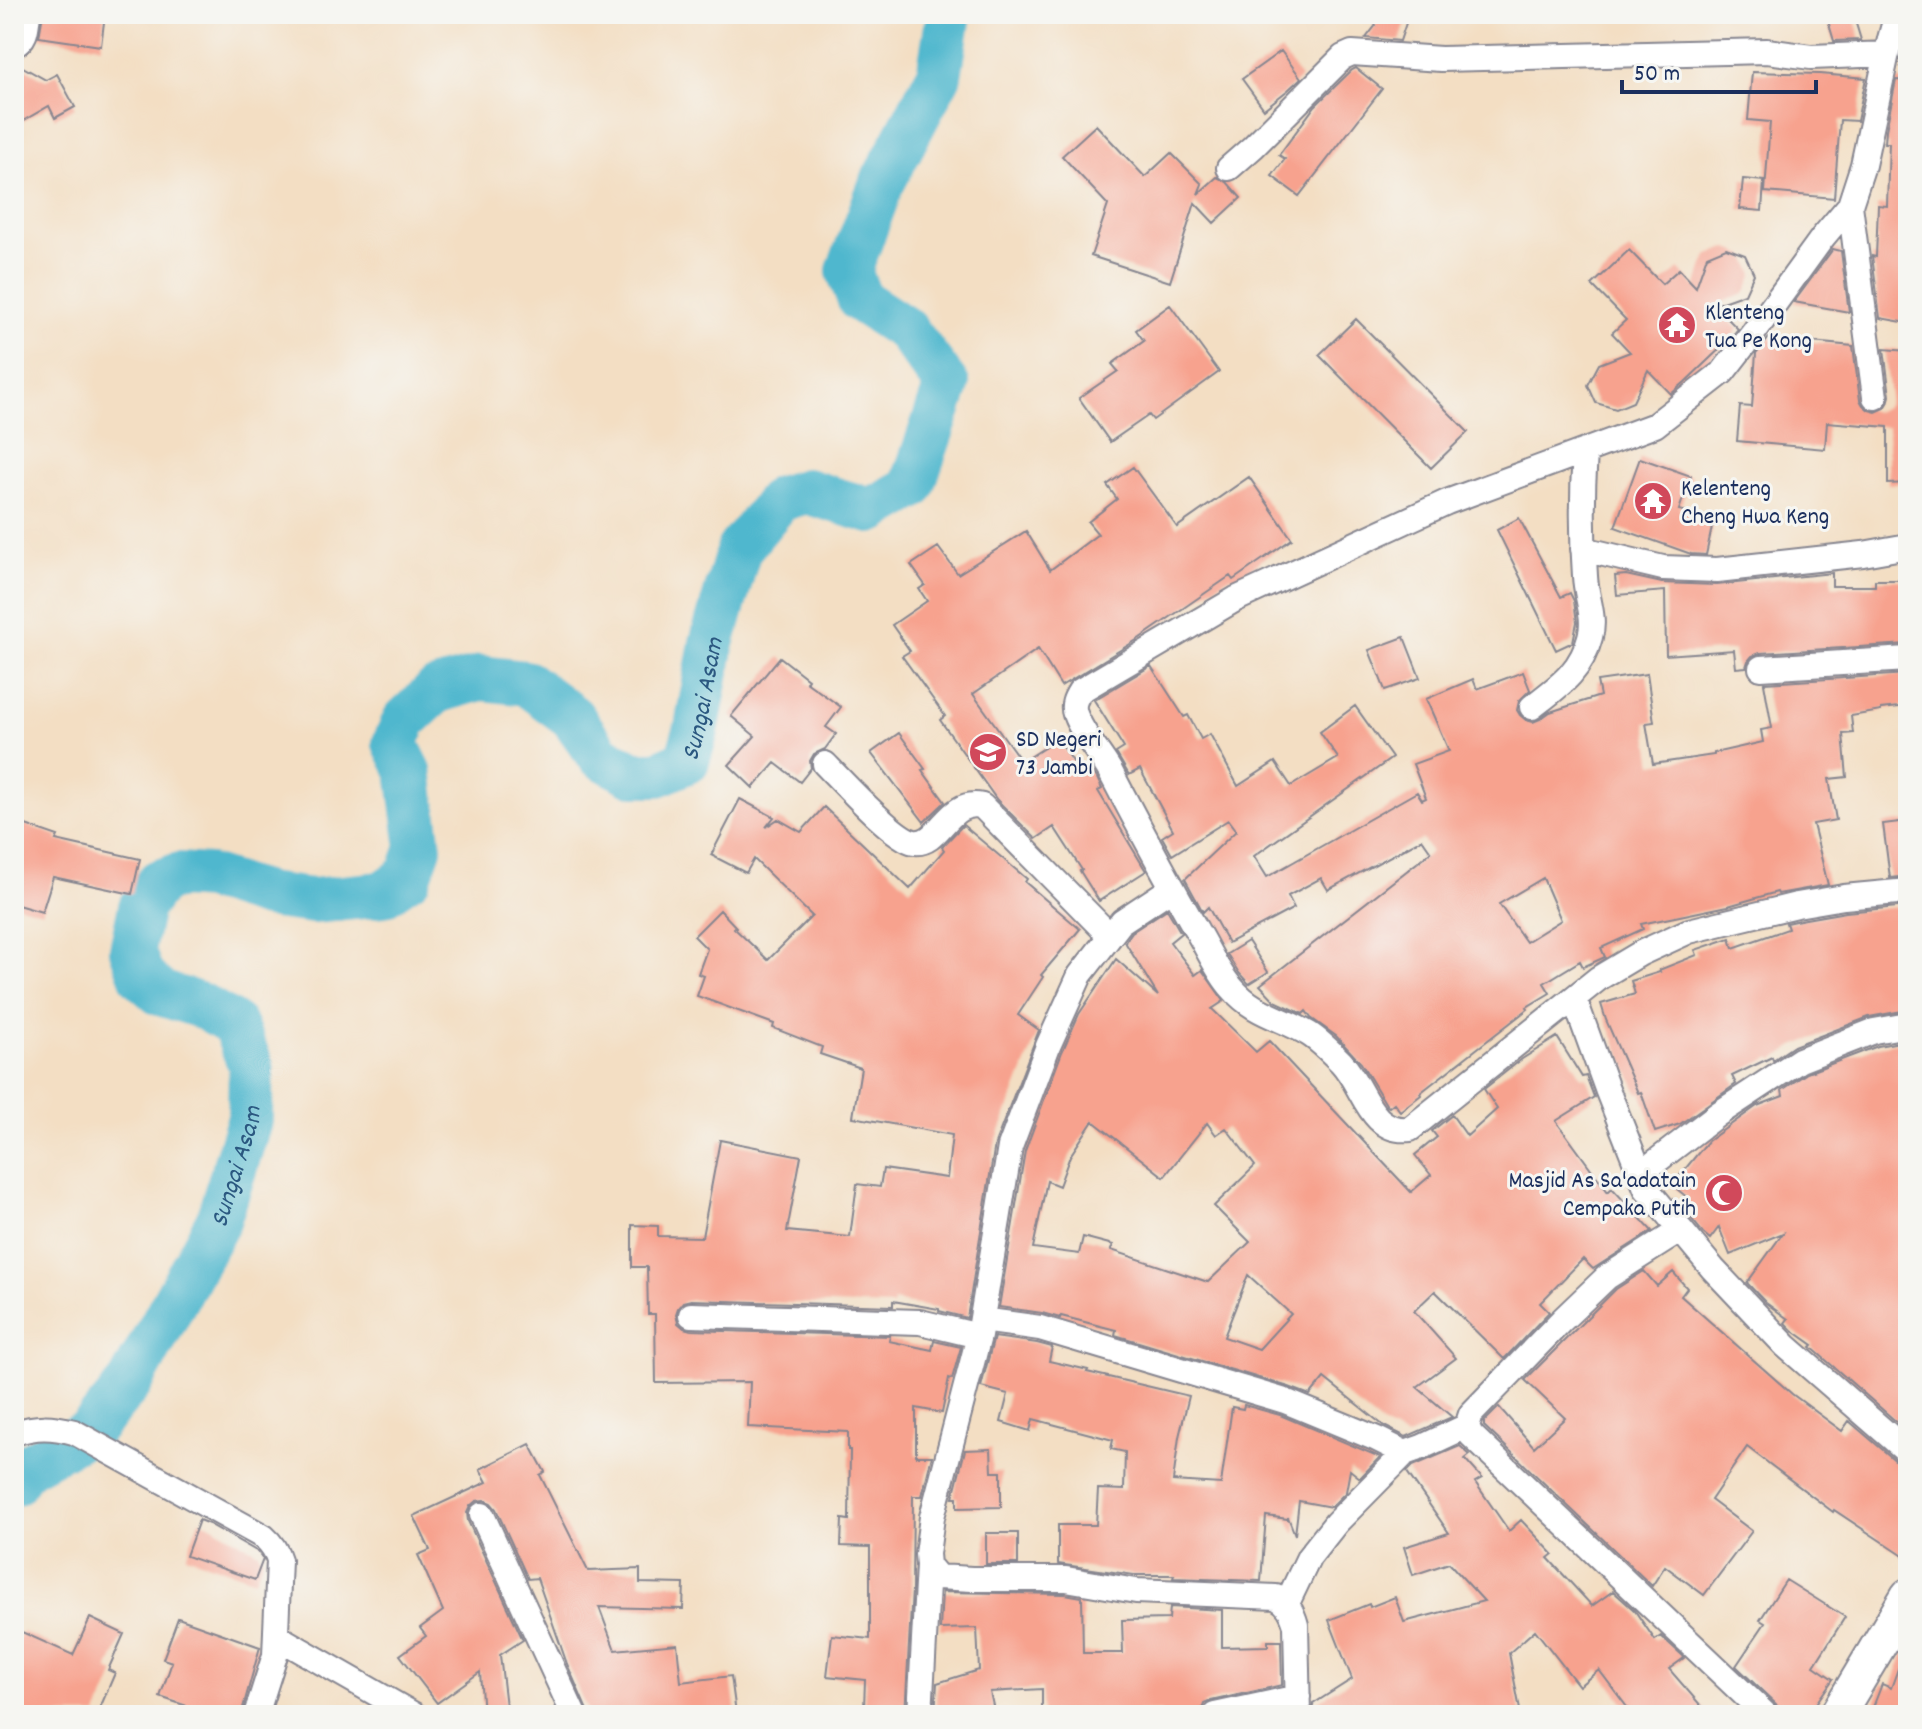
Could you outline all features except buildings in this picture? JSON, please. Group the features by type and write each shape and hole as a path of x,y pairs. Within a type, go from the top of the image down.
{"street":[{"path":"14,45 25,34 28,14"},
{"path":"1897,14 1863,165 1850,205 1723,372 1655,425 1447,502 1236,599 1080,691 1074,699 1075,715 1230,987 1252,1008 1311,1035 1343,1064 1375,1116 1386,1126 1399,1131 1410,1129 1599,978 1641,953 1689,931 1797,905 1908,891"},
{"path":"1229,168 1343,57 1352,53 1441,59 1767,51 1811,57 1887,54"},
{"path":"1850,205 1875,397"},
{"path":"1532,707 1570,677 1590,638 1593,620 1586,594 1581,505 1585,452"},
{"path":"1583,549 1663,568 1717,570 1908,546"},
{"path":"1761,668 1908,659"},
{"path":"825,764 896,833 912,842 932,836 960,808 982,806 1110,936"},
{"path":"920,1715 927,1554 932,1517 981,1328 1010,1147 1048,1046 1080,975 1122,921 1172,888"},
{"path":"1574,998 1646,1188 1713,1269 1786,1346 1908,1452"},
{"path":"1641,1173 1718,1114 1800,1060 1874,1031 1908,1025"},
{"path":"1681,1230 1607,1277 1471,1414 1467,1426 1471,1435 1766,1715"},
{"path":"691,1315 1040,1328 1285,1401 1405,1453"},
{"path":"1287,1603 1309,1557 1327,1534 1405,1453 1467,1426"},
{"path":"14,1433 32,1427 74,1432 264,1537 276,1551 279,1560 276,1636 275,1655 256,1715"},
{"path":"482,1515 574,1715"},
{"path":"928,1565 938,1577 1066,1579 1136,1591 1263,1595 1287,1603 1296,1625 1298,1706 1215,1715"},
{"path":"1837,1715 1908,1596"},
{"path":"276,1636 414,1715"}],"waterway":[{"name":"Sungai Asam","path":"14,1483 25,1467 90,1431 130,1383 218,1221 250,1118 251,1066 234,1025 202,1006 160,993 142,977 132,950 141,907 159,882 180,875 209,877 266,895 313,901 383,894 409,876 419,848 409,771 395,743 405,720 436,691 481,678 526,683 572,717 600,756 633,774 658,774 687,761 697,727 712,643 739,549 780,499 806,491 871,511 912,487 947,385 906,330 860,300 849,271 881,185 939,75 949,14"}],"place":[{"name":"Klenteng Tua Pe Kong","path":"1677,325"},
{"name":"Kelenteng Cheng Hwa Keng","path":"1653,501"},
{"name":"SD Negeri 73 Jambi","path":"988,752"},
{"name":"Masjid As Sa'adatain Cempaka Putih","path":"1724,1193"}]}
